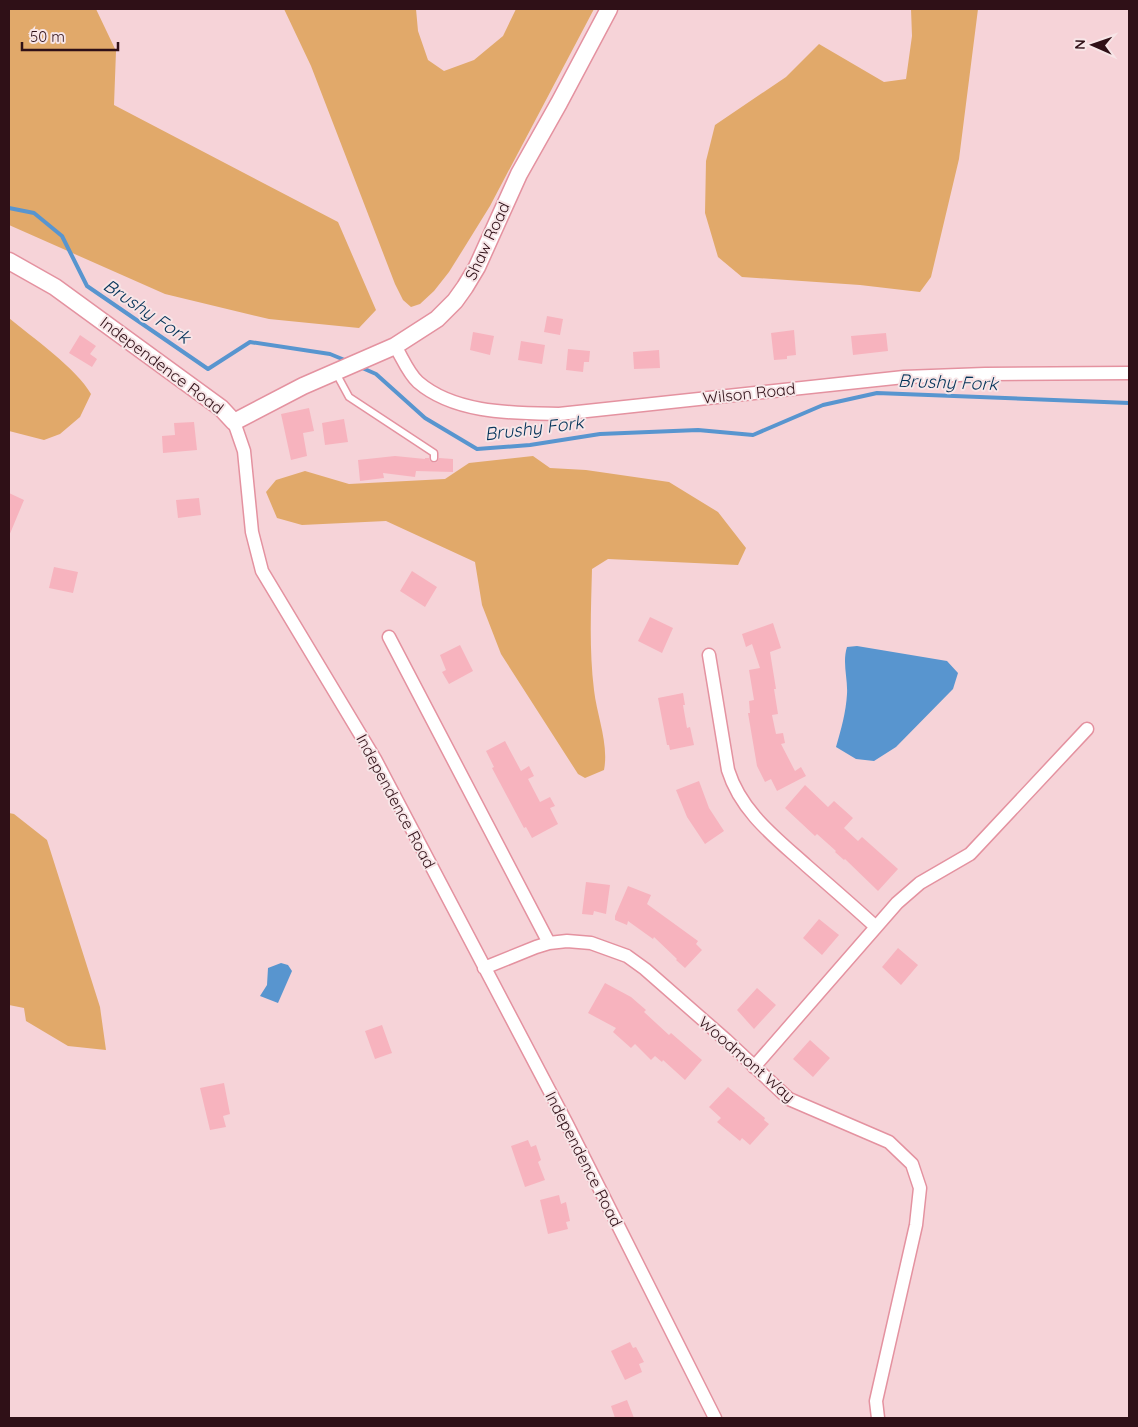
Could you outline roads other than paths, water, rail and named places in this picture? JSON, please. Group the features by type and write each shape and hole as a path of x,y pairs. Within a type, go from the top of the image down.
{"main road":[{"name":"Shaw Road","path":"234,422 303,386 395,346 437,319 455,301 477,267 518,174 559,103 609,9"},
{"name":"Independence Road","path":"9,261 55,287 106,323 221,408 234,422"}],"street":[{"name":"Wilson Road","path":"395,346 417,381 449,400 470,406 526,413 569,413 904,377 985,374 1129,373"},
{"name":"Independence Road","path":"234,422 244,451 252,532 262,571 375,759 567,1124 716,1418"},
{"path":"390,637 549,943"},
{"path":"709,655 728,770 742,800 762,825 876,927"},
{"path":"754,1067 908,893 920,883 970,854 1087,729"},
{"name":"Woodmont Way","path":"484,968 549,943 591,943 627,956 645,969 726,1040 789,1099 890,1142 912,1164 920,1188 916,1225 876,1400 878,1418"}],"lane":[{"path":"336,372 349,396 434,453 434,458"}],"water":[{"path":"857,646 947,661 958,673 953,689 896,747 874,761 856,759 836,747 846,701 845,665 847,647"},
{"path":"281,963 288,965 292,971 278,1003 260,996 267,985 268,968"}],"waterway":[{"name":"Brushy Fork","path":"9,208 34,213 62,236 87,286 208,369 250,342 330,354 347,361"},
{"name":"Brushy Fork","path":"360,367 376,374 425,418 477,449 530,445 600,434 698,430 753,435 823,405 877,393 1129,403"}]}
